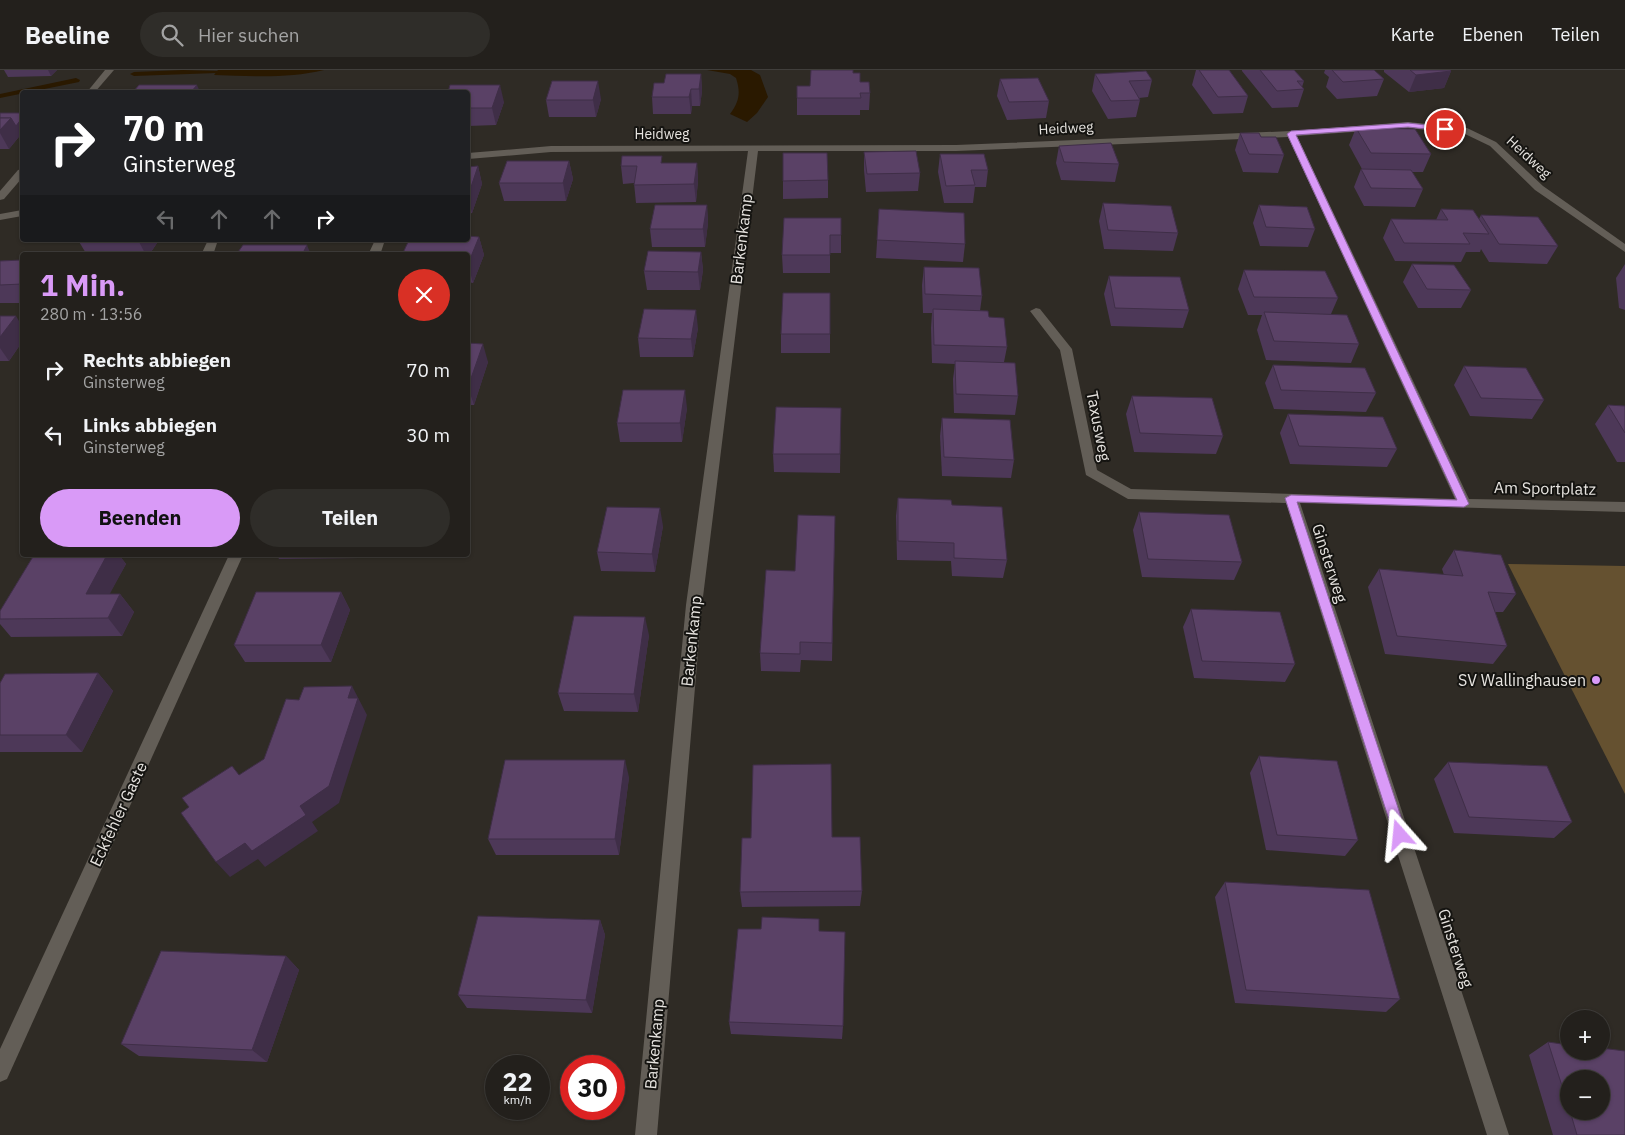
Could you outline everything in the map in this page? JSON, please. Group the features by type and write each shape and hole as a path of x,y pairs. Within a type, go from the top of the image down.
{"street":[{"path":"93,90 110,70"},
{"name":"Heidweg","path":"470,156 551,149 956,148 1291,134 1408,125 1468,132 1493,144 1539,188 1625,249"},
{"path":"1291,134 1464,504"},
{"name":"Barkenkamp","path":"646,1135 694,605 753,149"},
{"path":"0,180 19,176"},
{"path":"0,197 19,176"},
{"path":"0,217 20,213"},
{"name":"Taxusweg","path":"1036,311 1066,349 1091,472 1128,494 1291,498"},
{"name":"Ginsterweg","path":"1464,504 1291,498 1498,1135"},
{"name":"Am Sportplatz","path":"1464,504 1625,507"},
{"name":"Eckfehler Gaste","path":"0,1072 235,557"}],"shaded area":[{"path":"218,70 324,70 283,76 214,75"},
{"path":"707,70 751,70 760,75 768,97 757,113 747,122 730,114 738,97 736,78 730,74"},
{"name":"SV Wallinghausen","path":"1508,564 1625,566 1625,794"}],"building":[{"path":"811,70 853,70 853,73 860,73 860,82 869,82 870,93 860,93 861,98 797,98 797,86 810,86"},
{"path":"1199,70 1229,70 1248,96 1218,97"},
{"path":"1260,70 1294,70 1304,81 1297,81 1304,89 1277,91"},
{"path":"1332,70 1374,70 1384,79 1343,82"},
{"path":"1410,70 1450,70 1451,71 1416,75"},
{"path":"1146,71 1152,80 1129,81 1140,100 1111,101 1095,74"},
{"path":"666,74 701,74 699,89 691,89 689,97 652,97 654,83 664,83"},
{"path":"1038,78 1049,101 1009,102 1000,79"},
{"path":"552,81 598,81 593,100 546,100"},
{"path":"139,85 197,85 193,90 135,90"},
{"path":"450,85 500,85 492,108 470,108 470,90 449,90"},
{"path":"0,113 20,113 20,121 16,126 11,118 0,118"},
{"path":"0,118 11,118 0,130"},
{"path":"1356,128 1415,129 1431,154 1371,153"},
{"path":"1240,133 1259,133 1261,137 1276,137 1284,155 1249,154"},
{"path":"1111,143 1119,164 1064,162 1059,146"},
{"path":"916,151 920,173 867,174 864,152"},
{"path":"783,153 827,153 828,180 783,181"},
{"path":"940,154 984,154 988,170 971,170 975,185 946,186"},
{"path":"622,156 662,156 661,163 697,163 694,184 634,185 637,166 621,166"},
{"path":"507,161 569,161 563,183 499,183"},
{"path":"478,166 470,190 470,167"},
{"path":"1361,169 1411,170 1423,189 1371,188"},
{"path":"1103,203 1171,206 1178,233 1108,230"},
{"path":"655,205 707,205 703,229 650,229"},
{"path":"1259,205 1307,207 1315,229 1266,227"},
{"path":"879,209 964,213 965,244 877,240"},
{"path":"1441,209 1473,210 1489,234 1463,233 1470,244 1404,243 1391,219 1448,220"},
{"path":"1481,215 1538,217 1558,246 1499,244"},
{"path":"784,218 841,218 841,235 830,235 830,255 782,255"},
{"path":"470,236 479,237 470,259 470,252 403,252 408,242 470,242"},
{"path":"243,245 307,245 304,252 238,252"},
{"path":"648,251 701,252 698,272 644,271"},
{"path":"20,260 20,284 0,285 0,261"},
{"path":"1412,264 1454,265 1471,290 1427,289"},
{"path":"924,267 979,268 982,296 925,294"},
{"path":"1244,270 1325,271 1338,298 1254,297"},
{"path":"1109,276 1180,277 1189,310 1115,308"},
{"path":"783,293 830,293 830,334 781,334"},
{"path":"644,309 696,310 691,339 638,338"},
{"path":"933,309 988,311 989,317 1004,318 1007,347 934,345"},
{"path":"1264,312 1347,315 1359,344 1274,341"},
{"path":"0,316 16,316 0,337"},
{"path":"470,343 483,344 470,381"},
{"path":"955,361 1015,363 1018,396 956,394"},
{"path":"1273,365 1365,368 1376,393 1281,390"},
{"path":"1464,366 1526,368 1544,400 1481,398"},
{"path":"623,390 685,390 680,423 617,423"},
{"path":"1132,396 1212,398 1223,436 1140,433"},
{"path":"1608,405 1625,406 1625,433"},
{"path":"776,407 841,408 840,454 773,454"},
{"path":"1288,414 1383,417 1397,449 1299,446"},
{"path":"942,418 1010,420 1014,460 944,457"},
{"path":"898,498 951,500 952,505 1002,507 1007,560 954,558 954,543 898,541"},
{"path":"607,507 660,508 652,554 597,552"},
{"path":"1139,512 1229,515 1242,562 1148,559"},
{"path":"798,515 835,516 832,643 800,642 800,654 760,653 766,570 795,571"},
{"path":"1454,550 1501,555 1516,594 1488,592 1507,646 1397,636 1379,569 1463,576"},
{"path":"33,557 106,557 86,594 120,594 108,618 0,619 0,611"},
{"path":"256,592 341,592 321,645 234,645"},
{"path":"1191,609 1280,612 1295,664 1202,661"},
{"path":"574,616 645,617 634,694 558,693"},
{"path":"98,673 66,735 0,735 0,683 5,674"},
{"path":"352,686 348,698 358,698 329,786 300,806 306,815 252,851 245,843 216,862 181,813 189,807 182,798 232,766 239,775 264,759 286,699 299,700 304,687"},
{"path":"1259,756 1337,761 1358,840 1277,835"},
{"path":"505,760 625,760 615,839 488,839"},
{"path":"1448,762 1547,766 1572,822 1469,817"},
{"path":"831,764 832,837 860,837 862,891 740,892 742,838 751,838 753,765"},
{"path":"1225,882 1369,890 1400,999 1246,990"},
{"path":"478,916 600,920 586,1000 458,995"},
{"path":"762,917 819,919 819,931 845,932 843,1026 729,1022 738,929 761,929"},
{"path":"161,951 286,956 252,1050 121,1044"},
{"path":"1548,1042 1560,1044 1560,1060 1610,1060 1610,1049 1625,1051 1625,1135 1577,1135 1573,1120 1610,1120 1610,1070 1560,1070 1560,1080"}],"waterway":[{"path":"134,74 217,71"},
{"path":"28,90 76,80"},
{"path":"0,96 20,92"}],"place":[{"name":"SV Wallinghausen","path":"1596,680"}],"route":[{"path":"1400,835 1291,498 1464,504 1291,134 1408,125 1445,129"}]}
